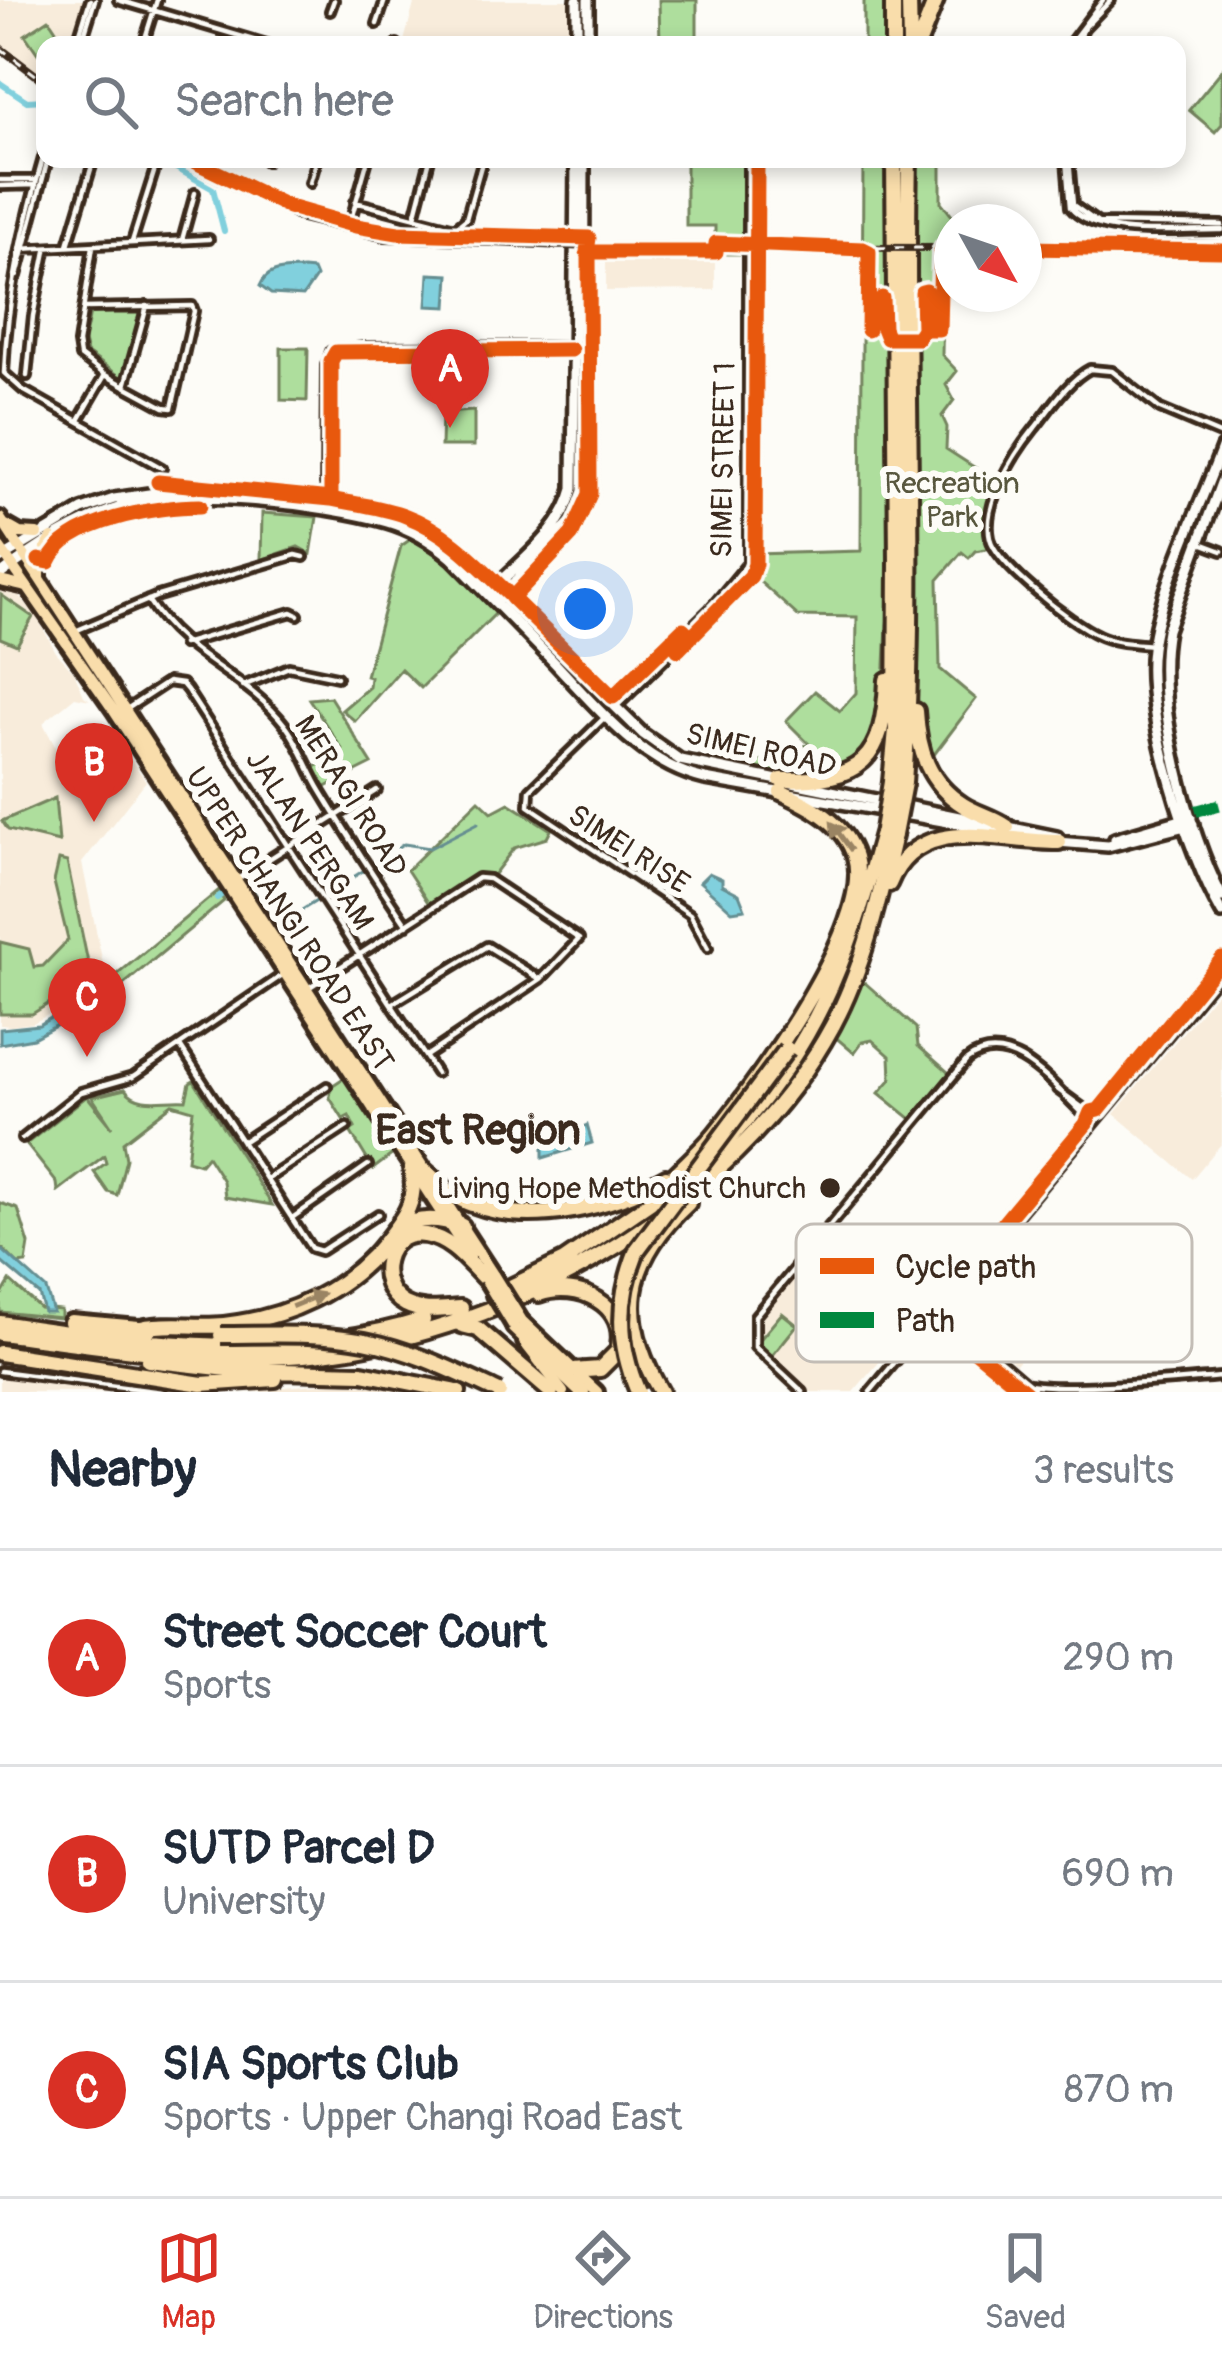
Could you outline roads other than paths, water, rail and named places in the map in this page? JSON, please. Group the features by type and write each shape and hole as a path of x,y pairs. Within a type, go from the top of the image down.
{"highway":[{"path":"909,0 913,36"},
{"path":"918,36 936,0"},
{"path":"892,3 893,36"},
{"path":"894,168 898,783"},
{"path":"909,168 912,665 921,751 934,780 964,806 1007,827"},
{"path":"781,786 844,775 858,767 878,742 884,726 897,563"},
{"path":"857,974 898,783 912,665"},
{"path":"605,1234 712,1137 833,955 854,898 856,860 840,830 781,786"},
{"path":"638,1392 624,1352 620,1315 638,1250 787,1049 824,988 888,833"},
{"path":"661,1392 633,1332 637,1273 663,1228 752,1140 833,1026 893,874 920,847 954,834 1059,842"},
{"path":"0,1320 221,1346 300,1346 462,1317 605,1234 706,1163 785,1071 812,1030 840,971 873,867"},
{"path":"796,1017 824,988"},
{"path":"406,1337 568,1272 638,1231 724,1165"},
{"path":"141,1328 226,1325 283,1311 342,1286 393,1232 415,1196 418,1169 472,1204 520,1213 606,1202 682,1167"},
{"path":"393,1232 407,1223 445,1219 462,1226"},
{"path":"490,1278 457,1250 426,1235 409,1235 394,1245 383,1273 389,1289 404,1304 462,1317 550,1384"},
{"path":"74,1345 220,1358 287,1356 361,1348 545,1291 580,1291 616,1317 621,1341 618,1351 600,1369 568,1384"},
{"path":"0,1320 365,1341 432,1362 499,1392"},
{"path":"518,1324 568,1384 583,1392"},
{"path":"0,1334 188,1367 362,1373 458,1392"},
{"path":"0,1353 202,1384 284,1378 303,1371"}],"main road":[{"path":"577,0 577,36"},
{"path":"588,0 588,36"},
{"path":"494,595 553,530 569,505 575,473 580,347 580,168"},
{"path":"1222,448 1152,645 1155,702 1174,794 1222,897"},
{"path":"1155,702 1167,630 1222,480"},
{"name":"SIMEI ROAD","path":"21,552 37,534 113,499 177,490 325,508 390,523 454,554 602,717 641,749 675,770 705,779 781,786"},
{"name":"SIMEI ROAD","path":"0,578 4,557 121,507 197,498 325,508"},
{"path":"1,521 20,533 37,534"},
{"name":"UPPER CHANGI ROAD EAST","path":"1,521 127,709 157,766 257,921 289,962 433,1192 462,1226 550,1384 597,1392"},
{"path":"40,578 40,558 52,538"},
{"name":"UPPER CHANGI ROAD EAST","path":"4,557 236,880 284,974 300,985"},
{"path":"0,578 28,588"},
{"name":"SIMEI ROAD","path":"494,595 643,734 680,760 893,808"},
{"path":"1163,672 1190,849"},
{"path":"1157,831 1170,814 1174,794"},
{"path":"893,808 1099,847 1187,822"},
{"path":"893,808 1081,840 1157,831 1179,838 1190,849 1222,913"},
{"path":"284,974 289,962"},
{"name":"UPPER CHANGI ROAD EAST","path":"433,1192 445,1219 490,1278"}],"street":[{"path":"82,36 93,0"},
{"path":"118,0 238,36"},
{"path":"146,36 157,0"},
{"path":"331,10 334,0"},
{"path":"376,24 385,0"},
{"path":"1080,36 1107,0"},
{"path":"41,168 8,311 4,373 14,385 162,467"},
{"path":"38,183 44,168"},
{"path":"68,246 91,168"},
{"path":"310,183 314,168"},
{"path":"350,224 365,168"},
{"path":"414,219 428,168"},
{"path":"356,202 450,228 463,224 480,168"},
{"name":"SIMEI STREET 1","path":"530,790 710,609 748,563 750,168"},
{"path":"1068,168 1070,207 1086,222 1115,229 1222,227"},
{"path":"132,242 155,169"},
{"path":"0,183 38,183"},
{"path":"182,240 195,193"},
{"path":"23,247 209,239"},
{"path":"84,308 189,305 194,311 174,404 164,407 80,356 78,343 93,246"},
{"path":"27,376 32,316 48,247"},
{"path":"125,386 147,306"},
{"path":"325,508 326,370 331,351 364,346 580,347"},
{"path":"1152,645 1096,635 1041,593 994,548 989,528 992,511 1025,440 1090,369 1112,371 1160,409 1222,435"},
{"path":"79,420 105,375"},
{"path":"1198,542 1222,551"},
{"path":"75,631 148,600 296,554 304,557"},
{"name":"MERAGI ROAD","path":"148,600 183,644 243,686 288,729 407,925"},
{"path":"183,644 292,612 298,615"},
{"path":"243,686 289,667 337,677"},
{"name":"JALAN PERGAM","path":"127,709 168,682 182,684 436,1072"},
{"path":"236,880 377,790"},
{"name":"SIMEI RISE","path":"530,790 531,810 690,914 708,948"},
{"path":"300,985 359,955 483,877 579,939 541,980 426,1056"},
{"path":"392,1004 484,947 541,980"},
{"path":"1010,1224 1222,971"},
{"name":"UPPER CHANGI ROAD EAST","path":"22,1138 81,1092 126,1080 284,974"},
{"path":"180,1046 311,1248 321,1251 378,1214"},
{"path":"828,1224 975,1054 992,1048 1010,1051 1096,1121"},
{"path":"242,1142 327,1086"},
{"path":"267,1179 347,1127"},
{"path":"292,1218 368,1165"},
{"path":"796,1263 765,1300 753,1321 752,1337 758,1352 803,1392"},
{"path":"870,1392 895,1362"},
{"path":"999,1362 1026,1383 1047,1389 1222,1377"},
{"path":"0,1371 162,1392"}],"water":[{"path":"313,270 316,277 303,296 271,294 260,286 273,273"},
{"path":"429,274 449,275 447,307 427,306"},
{"path":"709,873 739,894 745,909 732,911 700,882"},
{"path":"107,984 110,997 33,1038 0,1044 0,1029 39,1025"},
{"path":"571,1119 576,1130 587,1125 592,1143 543,1158 543,1136"},
{"path":"0,1248 46,1289 53,1312 44,1312 39,1294 0,1261"}],"waterway":[{"path":"0,83 27,101 36,100"},
{"path":"176,168 213,189 224,231"},
{"path":"374,864 404,844 430,848 478,823"},
{"path":"325,895 366,869"},
{"path":"246,879 276,926 318,900"},
{"path":"217,898 225,892"}],"railway":[{"path":"0,48 36,75"},
{"path":"192,168 298,218 385,239 592,247 934,248"},
{"path":"1042,242 1222,244"}],"place":[{"name":"Street Soccer Court","path":"450,428"},
{"name":"SUTD Parcel D","path":"94,822"},
{"name":"SIA Sports Club","path":"87,1057"},
{"name":"Living Hope Methodist Church","path":"830,1188"}],"district":[{"name":"East Region","path":"478,1129"}],"park label":[{"name":"Recreation Park","path":"952,500"}]}
